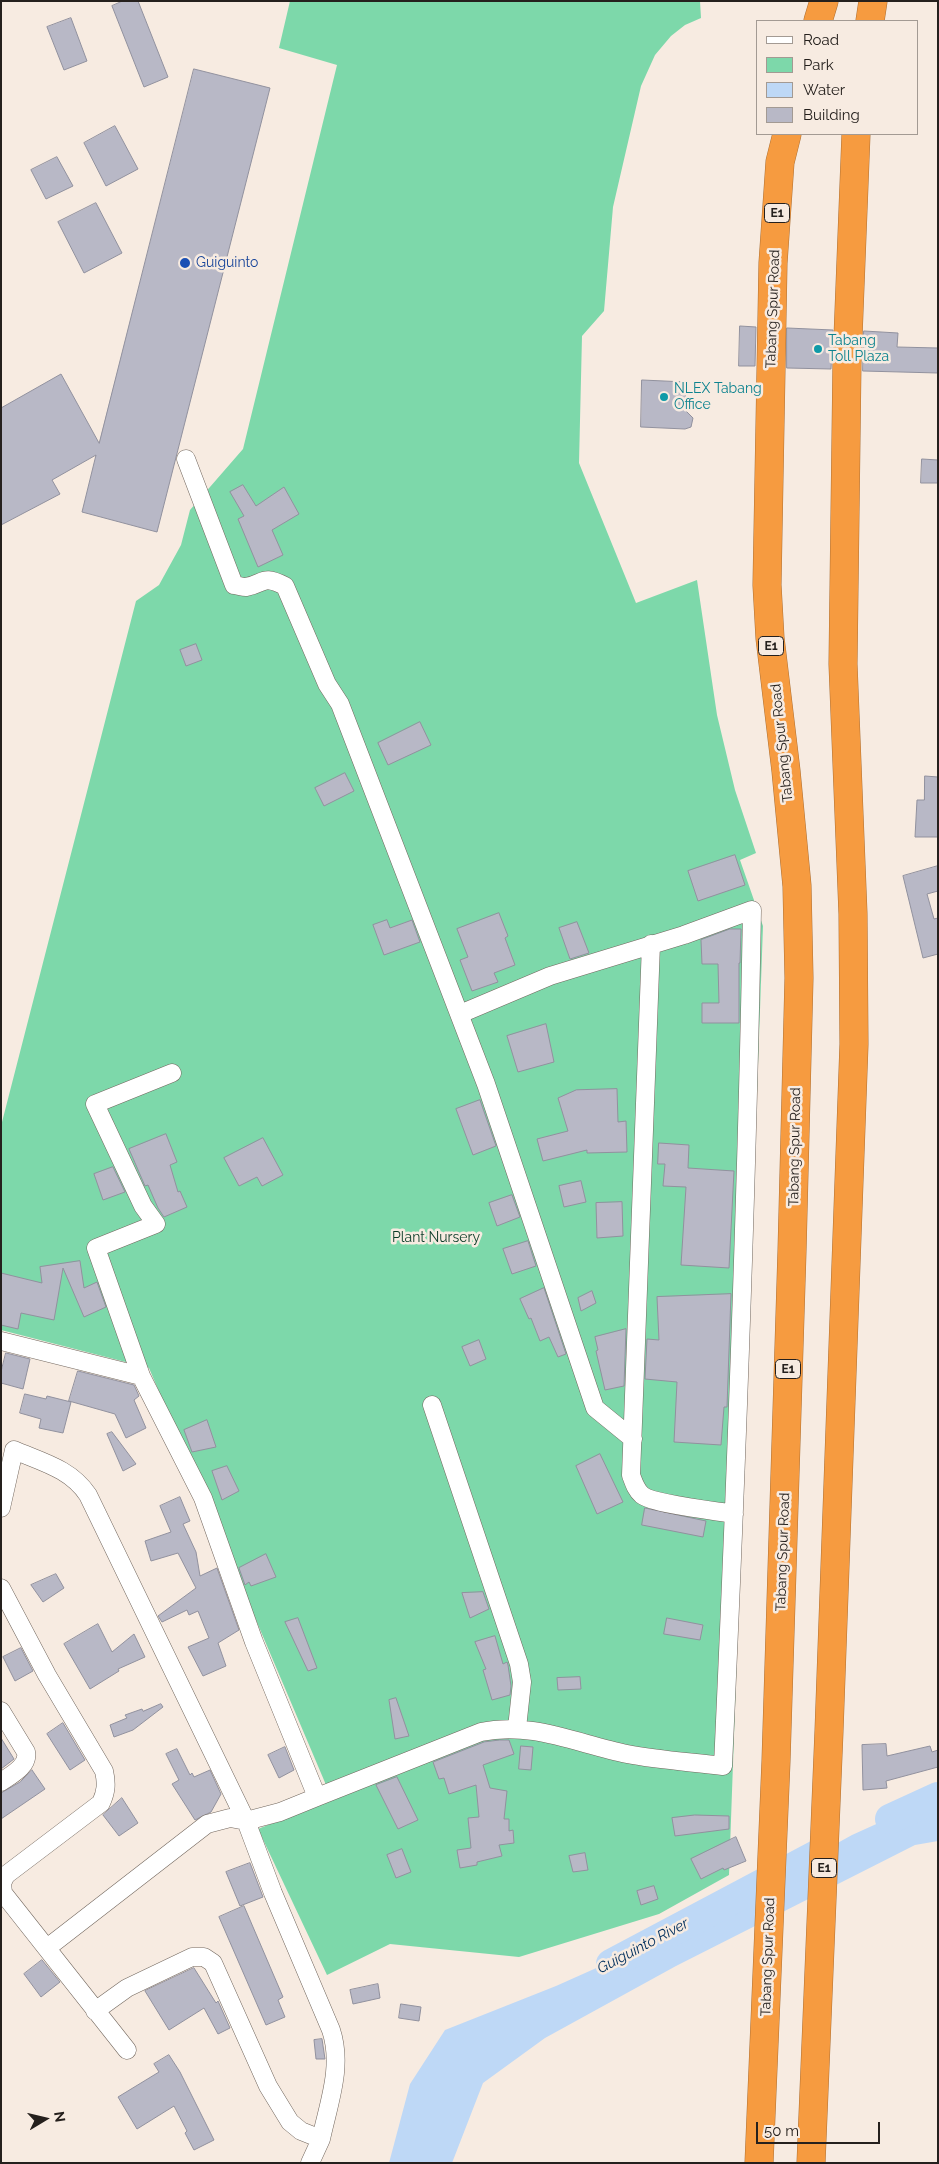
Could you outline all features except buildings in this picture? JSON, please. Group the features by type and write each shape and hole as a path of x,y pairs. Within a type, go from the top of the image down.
{"highway":[{"path":"818,20 824,1"},
{"path":"870,20 873,1"},
{"name":"Tabang Spur Road","path":"759,2163 776,1760 799,978 797,886 769,620 767,521 773,263 780,162 787,135"},
{"name":"E1","path":"811,2163 819,2005 854,1044 853,914 843,664 847,372 856,135"}],"street":[{"path":"186,459 234,585 246,587 262,580 274,580 285,586 327,684 340,704 486,1084 595,1408 633,1438"},
{"path":"47,1948 207,1824 230,1818 246,1821 280,1812 480,1732 517,1728 554,1734 629,1754 723,1766 749,1101 752,910 684,935 550,976 460,1014"},
{"path":"651,944 631,1475 635,1488 644,1497 734,1514"},
{"path":"172,1073 95,1104 143,1206 156,1224 96,1248 141,1376 203,1498 254,1642 317,1797"},
{"path":"1,1341 141,1376"},
{"path":"432,1405 520,1664 522,1682 517,1728"},
{"path":"1,1508 8,1449 60,1470 80,1482 246,1821 273,1893 336,2045 337,2064 321,2139 310,2163"},
{"path":"1,1588 48,1675 104,1771 106,1782 106,1792 101,1803 6,1875 2,1883 3,1894 127,2050"},
{"path":"1,1712 28,1758 26,1763 1,1782"},
{"path":"95,2011 126,1988 192,1957 204,1957 213,1963 268,2086 290,2122 301,2132 321,2139"}],"green space":[{"name":"Plant Nursery","path":"290,1 700,1 701,18 685,25 671,36 655,55 641,86 613,207 604,311 582,336 579,463 636,603 697,580 717,715 735,790 756,853 740,860 763,926 729,1875 659,1914 519,1957 390,1944 327,1975 258,1829 332,1799 149,1368 1,1330 1,1126 136,601 159,585 181,545 190,510 243,449 337,65 279,48"}],"water":[{"path":"938,1800 938,1841 915,1845 676,1966 545,2038 483,2083 452,2163 389,2163 410,2084 445,2030 556,1986 677,1932 852,1835 925,1802"}],"waterway":[{"name":"Guiguinto River","path":"890,1819 938,1797"},
{"name":"Guiguinto River","path":"611,1964 824,1851"}],"place":[{"name":"Guiguinto","path":"185,263"},
{"name":"Tabang Toll Plaza","path":"818,349"},
{"name":"NLEX Tabang Office","path":"664,397"}]}
